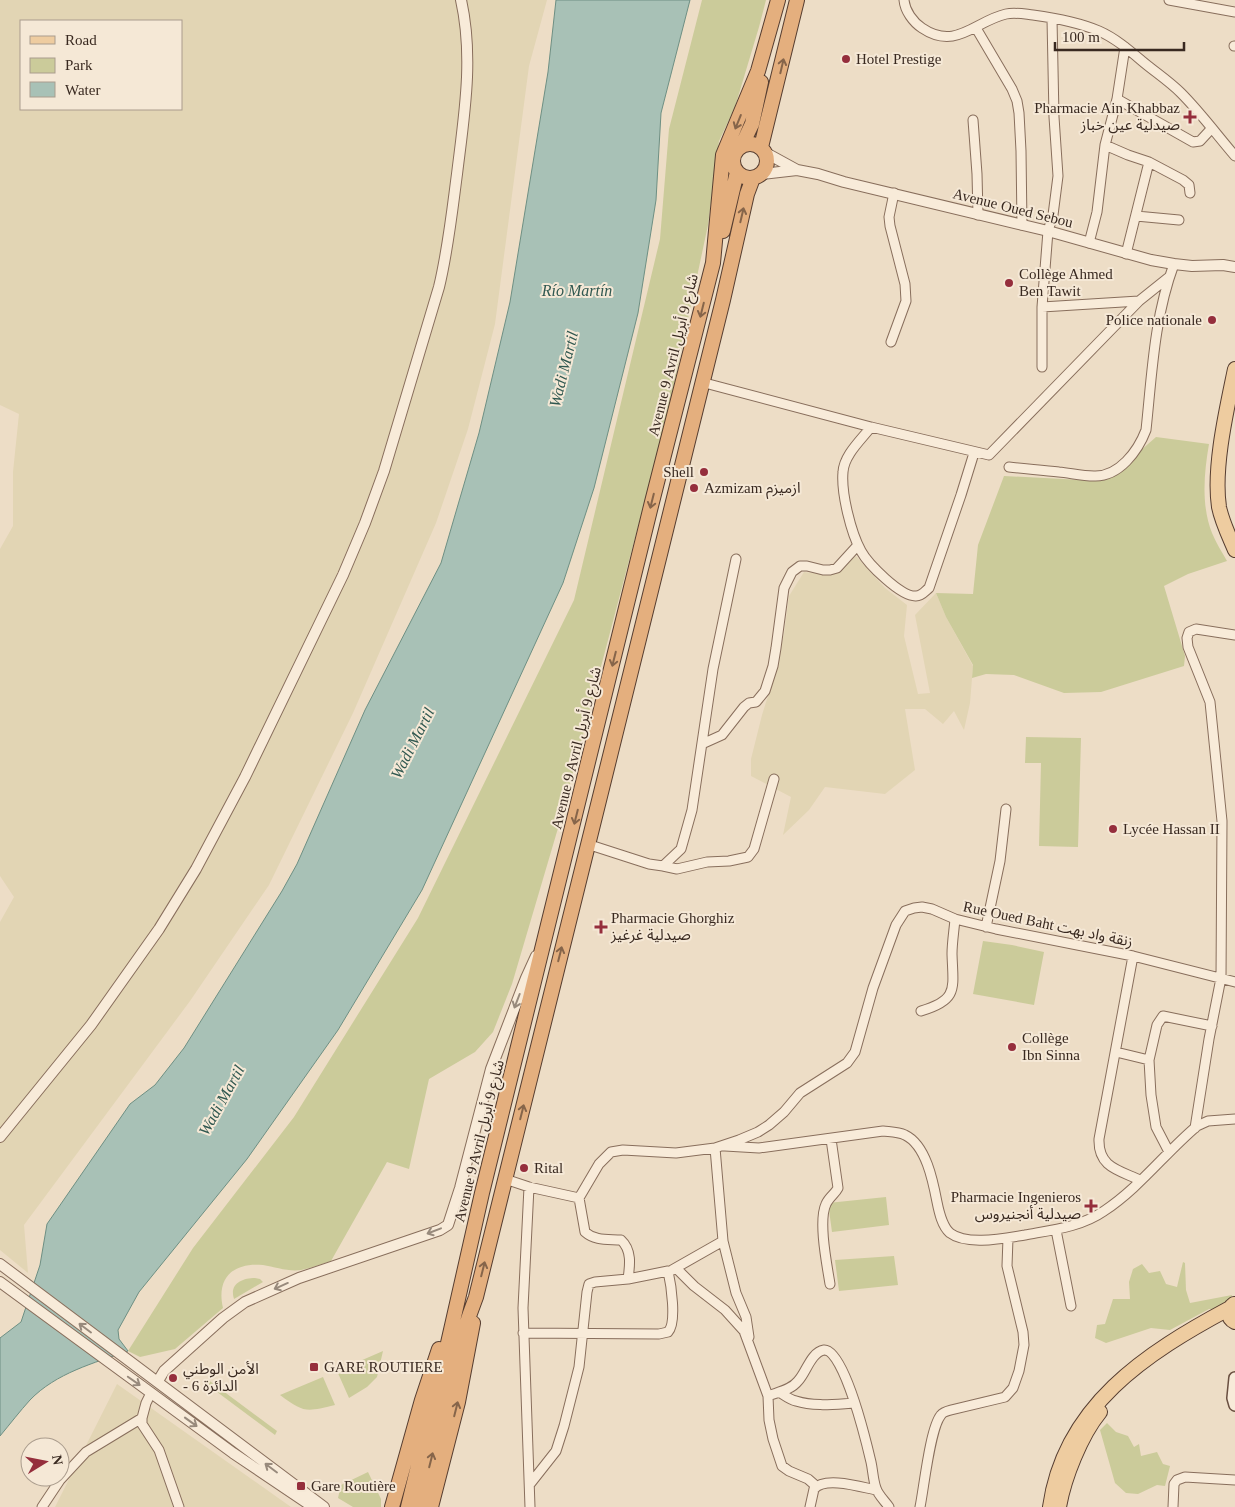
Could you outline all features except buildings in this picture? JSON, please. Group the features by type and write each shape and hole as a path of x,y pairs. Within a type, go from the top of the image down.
{"highway":[{"name":"Avenue 9 Avril شارع 9 أبريل","path":"408,1507 482,1193 713,262 723,155 758,71 778,0"},
{"path":"419,1507 454,1363 476,1297 649,600 747,194 757,176 767,167 764,150 797,0"},
{"path":"713,262 726,220 736,172 733,157 742,145 752,124 763,75 767,44"},
{"path":"742,145 748,143 764,150"},
{"path":"736,172 747,178 757,176"},
{"path":"431,1507 462,1384 472,1337 476,1297"},
{"path":"392,1507 428,1380 457,1304"}],"main road":[{"path":"1235,369 1228,402 1219,466 1218,489 1219,508 1235,550"},
{"path":"1050,1507 1054,1482 1061,1462 1076,1432 1093,1407 1109,1390 1156,1351 1193,1328 1234,1310"},
{"path":"1059,1507 1061,1495 1073,1460 1098,1415 1111,1399 1132,1379 1159,1360 1223,1321 1234,1310"},
{"path":"1235,1381 1233,1398 1235,1405"}],"street":[{"path":"0,1137 106,1005 159,929 182,892 245,777 343,575 365,523 392,443 439,287 445,261 468,82 467,43 461,0"},
{"path":"904,0 909,14 919,26 928,32 944,37 957,36 1008,13 1052,19 1082,25 1099,31 1125,47 1180,92 1235,156"},
{"path":"1169,0 1235,12"},
{"path":"1042,367 1042,307 1048,231 1055,207 1058,176 1053,90 1052,19"},
{"path":"976,28 1012,89 1017,101 1022,225"},
{"path":"1089,243 1097,212 1106,145 1117,99 1125,47"},
{"path":"1117,99 1193,142 1200,140 1212,128"},
{"path":"974,120 978,215"},
{"path":"1106,145 1128,156 1149,162 1184,180 1188,184 1190,193"},
{"name":"Avenue Oued Sebou","path":"764,150 797,170 1048,231 1126,254 1174,264 1235,267"},
{"path":"1126,254 1149,162"},
{"name":"Avenue Oued Sebou","path":"757,176 797,170"},
{"path":"891,342 906,301 905,284 889,217 894,193"},
{"path":"1136,216 1179,220"},
{"name":"Avenue Oued Sebou","path":"1223,265 1235,261"},
{"path":"1009,467 1095,476 1115,470 1125,463 1141,443 1146,430 1156,336 1162,300 1174,264"},
{"path":"701,382 989,456 1139,301 1169,277"},
{"path":"1042,307 1139,301"},
{"path":"871,427 850,453 842,472 846,505 852,530 867,561 902,592 914,597 920,596 929,588 974,453"},
{"path":"702,744 722,735 744,707 749,703 756,702 765,691 773,666 784,588 792,572 800,566 823,570 837,568 858,545"},
{"path":"663,866 681,849 692,810 713,668 736,559"},
{"path":"1195,1128 1221,978 1222,821 1212,716 1208,694 1188,647 1187,638 1189,632 1196,629 1235,635"},
{"path":"587,844 649,864 677,869 707,862 729,861 748,857 754,849 774,779"},
{"path":"986,927 1000,861 1006,809"},
{"name":"Rue Oued Baht زنقة واد بهت","path":"579,1198 599,1164 611,1152 623,1150 676,1153 719,1147 758,1132 769,1125 784,1112 800,1093 847,1063 856,1052 876,980 896,925 905,912 922,907 932,909 955,919 986,927 1133,956 1235,982"},
{"path":"921,1011 944,1002 952,989 954,975 952,950 955,919"},
{"path":"158,1381 164,1371 245,1302 299,1278 448,1225 460,1188 491,1068 526,978 544,941"},
{"path":"1133,956 1099,1148 1101,1155 1109,1165 1140,1180"},
{"path":"1169,1152 1156,1127 1151,1095 1149,1060 1157,1024 1163,1016 1212,1026"},
{"path":"1116,1052 1149,1060"},
{"path":"816,1486 808,1479 782,1466 771,1430 768,1396 757,1370 750,1344 746,1317 736,1294 723,1241 719,1147 759,1148 883,1131 897,1132 907,1136 916,1144 926,1160 939,1212 949,1232 975,1241 1056,1230 1090,1220 1104,1211 1140,1180 1195,1128 1208,1121 1235,1119"},
{"path":"830,1284 823,1218 826,1202 838,1188 831,1139"},
{"path":"505,1179 529,1187 579,1198 584,1232 590,1237 604,1240 621,1240 625,1244 630,1265 628,1279"},
{"path":"529,1187 523,1281 523,1333 530,1507"},
{"path":"1056,1230 1071,1306"},
{"path":"920,1507 930,1449 940,1416 951,1410 1005,1397 1012,1388 1020,1371 1024,1345 1023,1332 1007,1266 1008,1238"},
{"path":"530,1484 556,1451 579,1368 586,1292 589,1284 673,1270 723,1241"},
{"path":"0,1264 324,1507"},
{"path":"523,1333 659,1334 668,1332 672,1326 673,1270"},
{"path":"673,1270 726,1310 744,1331 750,1344"},
{"path":"0,1282 233,1453 313,1507"},
{"path":"768,1396 797,1383 813,1358 820,1351 832,1352 839,1362 855,1403 871,1461 876,1490 889,1507"},
{"path":"779,1392 794,1401 805,1403 827,1405 855,1403"},
{"path":"152,1393 146,1403 142,1424 162,1456 178,1507"},
{"path":"42,1507 60,1480 86,1452 142,1418"},
{"path":"1172,1507 1174,1484 1180,1479 1185,1477 1235,1480"},
{"path":"810,1507 812,1493 816,1486 823,1483 847,1484 876,1490"}],"shaded area":[{"path":"0,0 547,0 529,66 495,324 468,429 436,523 353,713 269,885 190,1001 24,1225 28,1273 0,1250 0,922 14,897 0,876 0,549 13,526 13,472 19,414 0,405"},
{"path":"856,556 885,588 907,605 904,636 918,694 930,693 915,615 936,593 946,617 973,666 970,703 964,730 954,711 943,724 925,709 905,709 915,770 885,794 825,787 809,810 783,835 791,797 751,776 751,759 774,677 784,634 789,596 804,572 822,574 835,571"},
{"path":"117,1384 291,1507 55,1507 65,1487 70,1487 70,1477"}],"green space":[{"path":"702,0 766,0 735,107 719,141 708,225 668,413 561,818 512,984 493,1032 475,1052 429,1079 409,1169 387,1162 331,1261 301,1270 287,1270 263,1265 243,1266 235,1269 229,1274 222,1288 223,1308 175,1349 140,1357 128,1351 193,1248 294,1117 418,918 574,600 660,239 669,129"},
{"path":"1156,437 1209,444 1204,489 1206,511 1212,533 1227,561 1188,574 1164,586 1185,656 1184,666 1101,692 1064,693 1014,675 986,674 972,678 973,665 946,617 936,593 973,594 978,545 1004,476 1101,481 1123,466"},
{"path":"1026,737 1081,738 1078,847 1039,846 1041,763 1025,763"},
{"path":"983,941 1044,952 1034,1005 973,994"},
{"path":"886,1197 889,1225 832,1232 828,1203"},
{"path":"894,1256 898,1285 839,1291 835,1260"},
{"path":"1183,1262 1185,1263 1186,1290 1190,1303 1232,1295 1230,1302 1220,1309 1209,1309 1170,1330 1151,1328 1106,1343 1095,1338 1097,1325 1105,1324 1113,1299 1130,1299 1129,1282 1133,1269 1142,1264 1149,1273 1160,1271 1166,1284 1177,1287"},
{"path":"255,1278 263,1282 234,1299 233,1289 238,1283 246,1279"},
{"path":"383,1351 377,1377 367,1387 349,1398 337,1371"},
{"path":"323,1377 335,1405 311,1410 300,1408 280,1395"},
{"path":"207,1379 277,1431 275,1435 205,1383"},
{"path":"1107,1423 1116,1432 1128,1436 1134,1447 1139,1444 1141,1456 1157,1452 1163,1464 1170,1466 1165,1486 1157,1485 1138,1494 1126,1493 1115,1483 1100,1430"},
{"path":"368,1472 381,1499 381,1507 353,1507 338,1498 341,1485"}],"water":[{"name":"Río Martín","path":"556,0 690,0 661,113 656,200 638,313 594,488 563,583 422,890 338,1030 247,1159 139,1292 118,1330 119,1339 128,1351 76,1370 52,1383 30,1400 0,1436 0,1338 21,1322 40,1265 47,1224 130,1104 155,1085 184,1048 282,891 297,864 365,710 441,563 479,433 510,302 548,72"}],"place":[{"name":"Hotel Prestige","path":"846,59"},
{"name":"Pharmacie Ain Khabbaz صيدلية عين خباز","path":"1190,117"},
{"name":"Collège Ahmed Ben Tawit","path":"1009,283"},
{"name":"Police nationale","path":"1212,320"},
{"name":"Shell","path":"704,472"},
{"name":"Azmizam ازميزم","path":"694,488"},
{"name":"Lycée Hassan II","path":"1113,829"},
{"name":"Pharmacie Ghorghiz صيدلية غرغيز","path":"601,927"},
{"name":"Collège Ibn Sinna","path":"1012,1047"},
{"name":"Rital","path":"524,1168"},
{"name":"Pharmacie Ingenieros صيدلية أنجنيروس","path":"1091,1206"},
{"name":"GARE ROUTIERE","path":"314,1367"},
{"name":"الأمن الوطني - الدائرة 6","path":"173,1378"},
{"name":"Gare Routière","path":"301,1486"}],"water label":[{"name":"Wadi Martil","path":"563,369"},
{"name":"Wadi Martil","path":"412,743"},
{"name":"Wadi Martil","path":"221,1100"}]}
